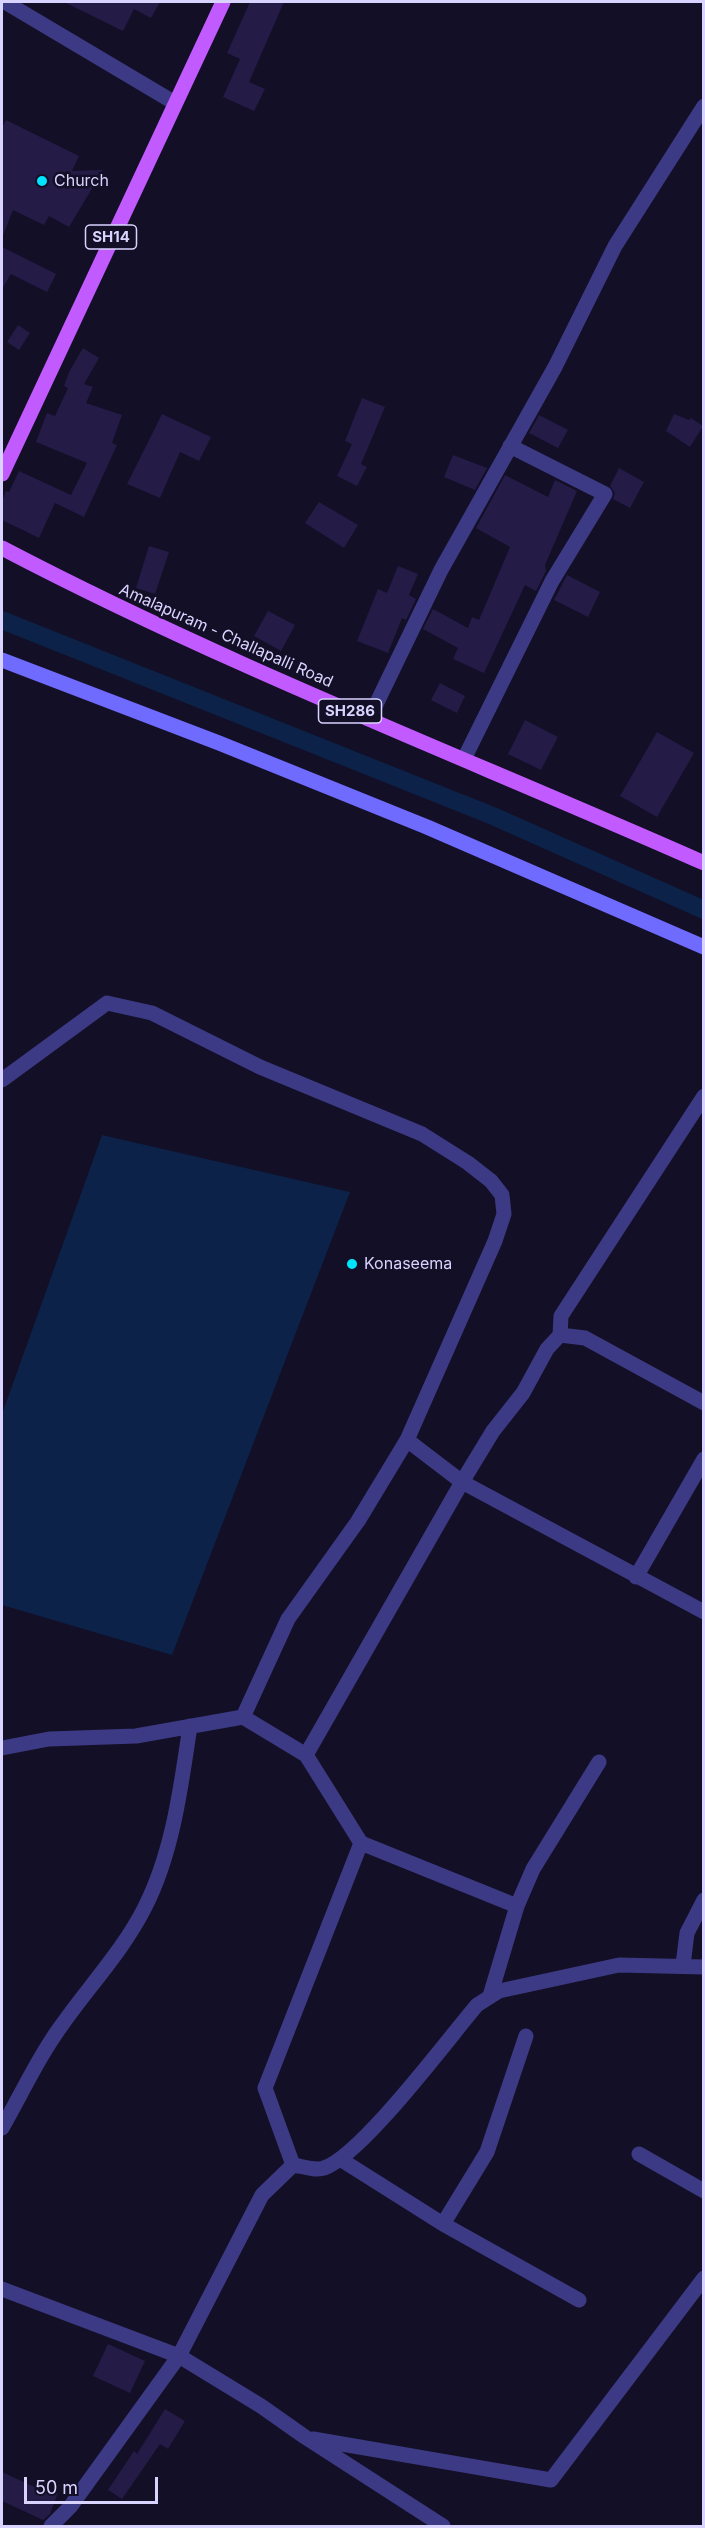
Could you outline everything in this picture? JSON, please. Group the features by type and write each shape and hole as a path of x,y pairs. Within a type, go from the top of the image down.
{"main road":[{"name":"SH14","path":"2,474 224,2"},
{"name":"Amalapuram - Challapalli Road","path":"2,548 61,580 180,636 704,863"}],"street":[{"path":"5,2 175,102"},
{"path":"369,719 441,570 555,367 615,246 704,106"},
{"path":"464,759 552,581 605,494 510,446"},
{"path":"2,660 219,743 427,827 704,947"},
{"path":"2,1080 107,1003 152,1013 260,1067 422,1134 468,1163 491,1181 502,1196 504,1214 495,1241 407,1440 358,1521 288,1619 243,1716"},
{"path":"306,1755 462,1482 493,1431 523,1393 548,1349 560,1335 561,1316 704,1096"},
{"path":"560,1335 585,1338 704,1404"},
{"path":"407,1440 462,1482 704,1612"},
{"path":"636,1577 704,1459"},
{"path":"2,1748 49,1739 136,1736 243,1716 306,1755 361,1843 517,1906"},
{"path":"2,2128 62,2024 121,1947 146,1906 165,1852 180,1790 190,1726"},
{"path":"490,1996 517,1906 533,1869 599,1762"},
{"path":"293,2165 265,2088 361,1843"},
{"path":"683,1965 687,1933 704,1900"},
{"path":"293,2165 323,2169 340,2159 370,2131 477,2005 499,1991 620,1965 704,1967"},
{"path":"442,2224 487,2152 526,2036"},
{"path":"639,2154 704,2190"},
{"path":"340,2159 442,2224 579,2300"},
{"path":"51,2526 70,2507 179,2356 262,2195 293,2165"},
{"path":"304,2437 551,2480 704,2278"},
{"path":"2,2289 179,2356 261,2406 304,2437 443,2526"}],"water":[{"path":"102,1135 350,1192 172,1655 2,1605 2,1414"}],"building":[{"path":"64,2 160,2 151,18 134,9 123,31"},
{"path":"250,2 284,2 249,82 265,89 254,111 223,97 240,59 227,53"},
{"path":"6,120 79,156 72,171 103,170 69,227 49,216 44,225 13,210 2,238 2,128"},
{"path":"2,247 56,274 47,292 11,274 2,289"},
{"path":"18,325 30,333 19,350 7,342"},
{"path":"83,348 99,358 84,384 93,387 86,403 122,415 112,443 117,445 84,517 55,503 39,538 2,520 2,501 19,471 71,495 87,463 36,442 47,413 55,416 68,388 64,386 69,372"},
{"path":"362,398 385,407 361,464 367,467 357,486 337,476 352,444 345,441"},
{"path":"162,414 211,437 199,461 180,452 160,498 127,484"},
{"path":"674,414 689,420 691,418 703,426 690,447 666,431"},
{"path":"539,415 568,430 558,448 529,433"},
{"path":"453,455 487,468 475,490 444,477"},
{"path":"619,468 644,482 630,508 613,499 615,493 610,486"},
{"path":"505,475 548,497 555,480 577,491 536,591 525,585 484,673 453,659 458,648 423,629 433,609 468,628 472,617 479,620 510,547 476,528"},
{"path":"319,502 358,525 344,548 305,523"},
{"path":"149,546 169,552 155,594 136,588"},
{"path":"398,566 418,574 409,595 416,599 406,620 402,618 388,653 357,641 378,589 387,593"},
{"path":"567,575 600,592 588,617 554,600"},
{"path":"268,611 295,625 281,651 254,636"},
{"path":"440,683 465,696 457,713 431,700"},
{"path":"525,720 558,737 541,770 508,754"},
{"path":"657,732 694,753 657,817 620,796"},
{"path":"108,2344 145,2361 130,2393 93,2376"},
{"path":"165,2409 185,2421 168,2449 160,2444 122,2499 108,2490 134,2451 137,2454"},
{"path":"2,2472 41,2490 42,2487 58,2493 50,2514 43,2520 2,2501"}],"waterway":[{"path":"2,620 493,816 704,910"}],"place":[{"name":"Church","path":"42,181"},
{"name":"Konaseema","path":"352,1264"}]}
